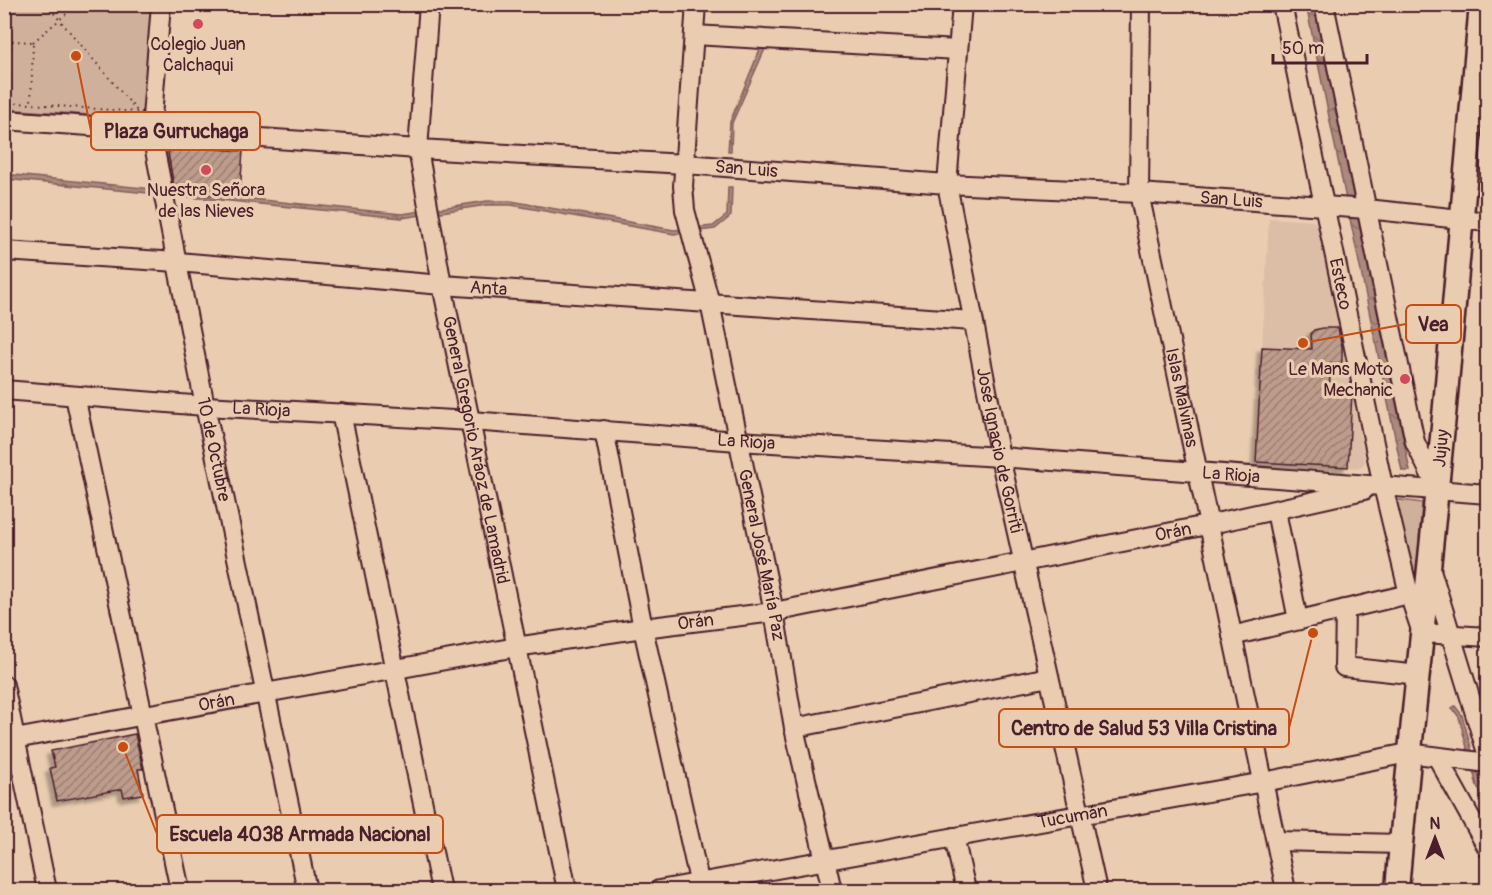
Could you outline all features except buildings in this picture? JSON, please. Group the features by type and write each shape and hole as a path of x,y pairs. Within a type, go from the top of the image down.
{"main road":[{"name":"Jujuy","path":"1397,891 1408,753 1419,675 1461,219 1481,86 1481,4"}],"street":[{"name":"10 de Octubre","path":"161,4 151,130 205,406 307,891"},
{"name":"General Gregorio Aráoz de Lamadrid","path":"429,4 418,149 442,285 567,891"},
{"name":"General José María Paz","path":"696,4 683,186 686,210 710,303 774,612 794,728 831,891"},
{"name":"José Ignacio de Gorriti","path":"962,4 947,184 1000,457 1097,891"},
{"name":"Islas Malvinas","path":"1141,4 1139,193 1207,525 1286,891"},
{"name":"Esteco","path":"1282,4 1383,486 1409,594 1422,633"},
{"path":"1324,4 1415,442 1437,488"},
{"path":"693,35 958,50"},
{"name":"San Luis","path":"6,108 151,130 418,149 685,164 947,184 1139,193 1367,209 1488,222"},
{"name":"Anta","path":"4,251 178,262 442,285 973,321"},
{"name":"La Rioja","path":"4,390 205,406 471,421 738,441 1000,457 1197,473 1437,488 1488,494"},
{"path":"75,396 180,891"},
{"path":"341,413 441,891"},
{"path":"604,430 643,628 700,887"},
{"name":"Orán","path":"10,740 516,647 774,612 1276,511 1383,486"},
{"path":"1276,511 1298,620"},
{"path":"1429,565 1486,760"},
{"path":"1232,636 1409,594"},
{"path":"1345,609 1344,667 1419,675"},
{"path":"1422,633 1488,637"},
{"path":"794,728 1049,677"},
{"path":"4,685 10,740 47,891"},
{"name":"Tucumán","path":"658,891 700,887 825,860 1264,782 1408,753 1486,760"},
{"path":"1446,758 1488,849"},
{"path":"954,837 966,891"},
{"path":"1276,841 1401,844"}],"path":[{"path":"4,8 9,4"},
{"path":"20,4 32,7 38,4"},
{"path":"46,4 138,112"},
{"path":"4,32 12,41 33,42 78,4"},
{"path":"12,41 6,108 31,104 138,112"},
{"path":"31,104 33,42"},
{"path":"138,112 139,100"}],"shaded area":[{"path":"4,5 152,5 143,112 133,118 5,109"},
{"path":"1269,218 1313,221 1321,229 1365,462 1360,468 1256,462"},
{"path":"1393,501 1422,503 1416,581 1410,581"}],"water":[{"path":"1306,5 1314,5 1410,471 1402,471"},
{"path":"760,49 765,49 732,123 731,151 728,151 730,122"},
{"path":"4,174 402,214 487,201 511,201 674,230 713,226 727,215 728,187 732,187 731,216 715,229 674,234 511,205 487,205 402,218 5,179"},
{"path":"1455,706 1462,715 1481,783 1487,794 1487,805 1477,786 1459,717 1452,708"}],"place":[{"name":"Colegio Juan Calchaqui","path":"198,24"},
{"name":"Plaza Gurruchaga","path":"76,56"},
{"name":"Nuestra Señora de las Nieves","path":"206,170"},
{"name":"Vea","path":"1303,343"},
{"name":"Le Mans Moto Mechanic","path":"1405,379"},
{"name":"Centro de Salud 53 Villa Cristina","path":"1313,633"},
{"name":"Escuela 4038 Armada Nacional","path":"123,747"}]}
